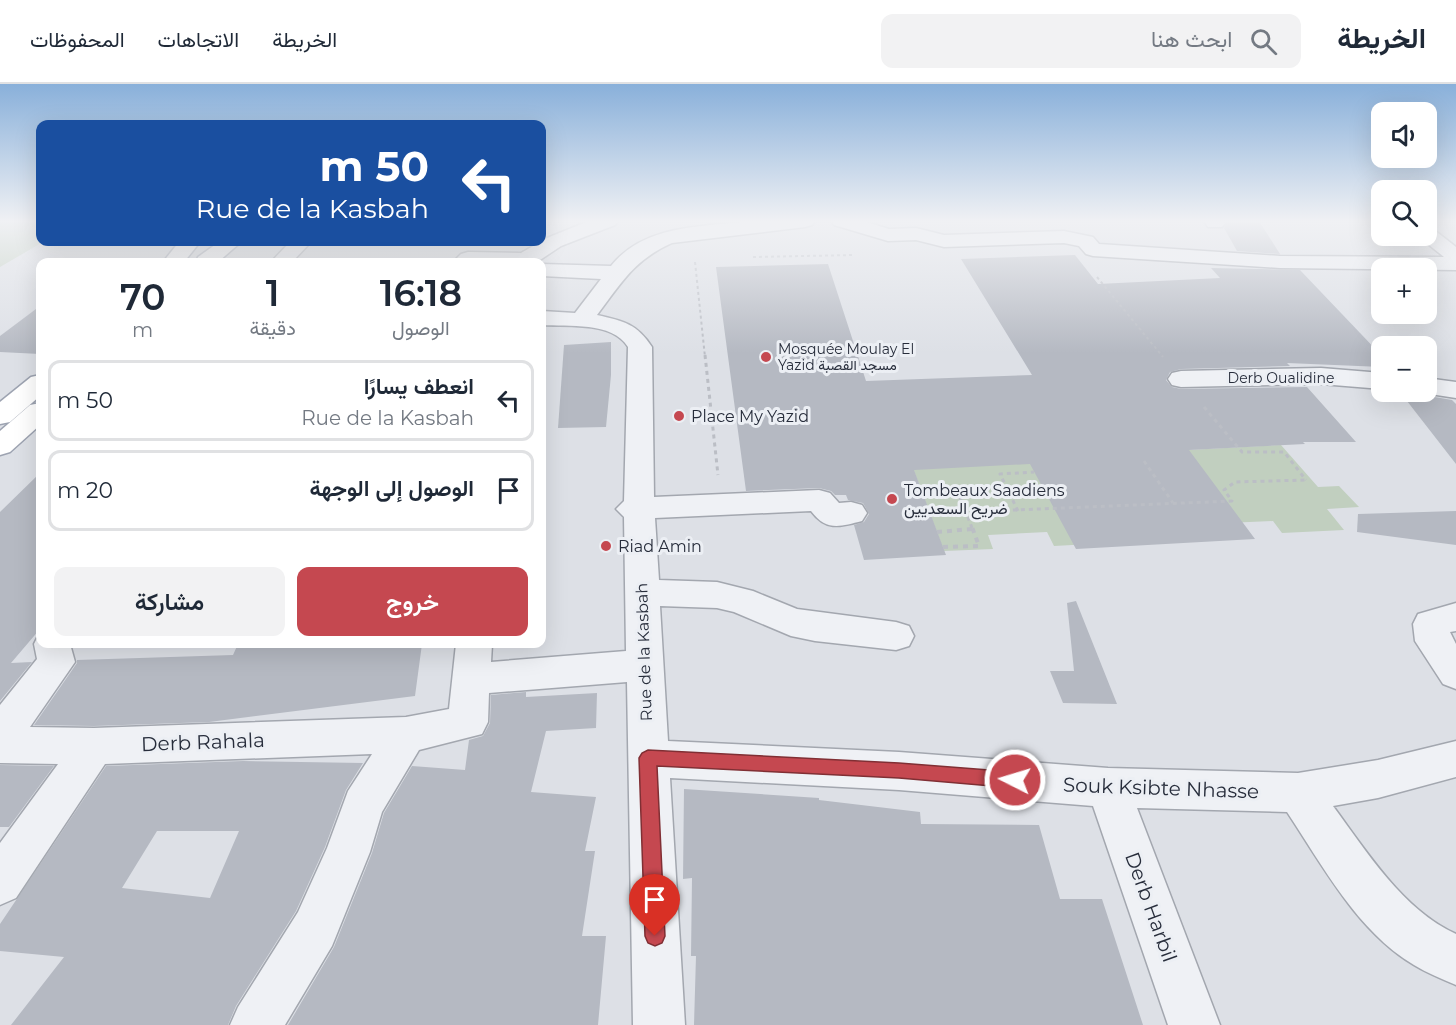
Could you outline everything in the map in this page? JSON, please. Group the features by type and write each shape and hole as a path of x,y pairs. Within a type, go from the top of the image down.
{"main road":[{"path":"0,416 36,386"},
{"path":"0,446 36,414"}],"street":[{"path":"562,265 616,273"},
{"path":"581,321 616,273 626,265"},
{"name":"Rue de la Kasbah","path":"546,318 613,325 623,329 637,340 640,347 635,509 642,592 643,665 659,1025"},
{"name":"Derb Oualidine","path":"1181,379 1321,376 1371,380"},
{"path":"1437,387 1456,390"},
{"path":"635,509 819,500 831,515 851,513"},
{"path":"642,592 717,595 741,600 799,624 896,636"},
{"path":"1456,617 1431,624 1433,641 1456,673"},
{"path":"0,736 56,662 53,648"},
{"name":"Derb Rahala","path":"0,745 94,746 406,735 468,723 474,661 643,665"},
{"path":"256,1025 315,929 348,852 363,805 406,735"},
{"path":"0,882 94,746"},
{"name":"Souk Ksibte Nhasse","path":"648,758 899,771 1108,789 1298,793 1378,779 1456,759"},
{"name":"Derb Harbil","path":"1108,789 1194,1025"},
{"path":"1298,793 1383,910 1404,930 1456,960"}],"path":[{"path":"695,265 721,504"},
{"path":"966,512 1232,501 1224,490 1235,482 1306,480 1284,452 1242,452 1093,272"},
{"path":"1144,460 1173,504"},
{"path":"1018,511 1000,474 1034,472"},
{"path":"923,494 958,492 979,546 943,547"},
{"path":"937,532 972,529"}],"green space":[{"path":"1281,445 1318,487 1339,486 1359,507 1327,509 1344,530 1282,533 1273,521 1227,523 1127,542 1054,546 1047,532 988,535 993,549 944,551 911,463 969,466 996,464 1027,457 1051,502 1188,450"}],"building":[{"path":"828,265 866,381 1032,375 965,265 1083,265 1098,284 1220,278 1211,268 1300,270 1371,344 1371,367 1287,363 1290,366 1181,369 1170,372 1166,380 1172,387 1181,389 1307,387 1356,442 1303,442 1305,444 1189,450 1255,539 1076,549 1030,464 914,470 946,555 864,560 854,525 864,522 869,514 863,503 848,500 846,495 835,495 831,491 819,488 746,491 716,267"},
{"path":"36,309 36,354 0,352 0,336"},
{"path":"611,342 611,375 606,427 558,428 564,345"},
{"path":"1437,397 1452,400 1456,404 1456,464 1408,402 1437,402"},
{"path":"36,477 36,634 11,663 32,662 0,701 0,512"},
{"path":"1456,511 1456,545 1357,532 1358,514"},
{"path":"1076,601 1117,704 1063,703 1050,671 1074,671 1067,603"},
{"path":"236,648 421,648 415,696 209,722 94,726 34,725 77,660 233,655"},
{"path":"526,692 526,697 597,693 596,728 546,731 531,792 596,797 585,851 595,851 582,936 606,936 598,1025 288,1025 334,947 372,853 384,813 412,766 465,770 469,740 483,736 490,723 491,695"},
{"path":"243,761 363,763 346,790 325,847 296,911 236,1006 228,1025 11,1025 64,957 0,951 0,924 106,766","holes":["157,831 239,831 210,898 122,888"]},
{"path":"0,765 54,766 9,827 0,827"},
{"path":"684,789 819,798 819,800 920,812 921,824 1039,825 1060,899 1102,899 1143,1025 694,1025 696,956 691,956 692,878 683,879"}],"place":[{"name":"Mosquée Moulay El Yazid مسجد القصبة","path":"766,357"},
{"name":"Place My Yazid","path":"679,416"},
{"name":"Tombeaux Saadiens ضريح السعديين","path":"892,499"},
{"name":"Riad Amin","path":"606,546"}],"route":[{"path":"655,936 648,758 899,771 1015,780"}]}
